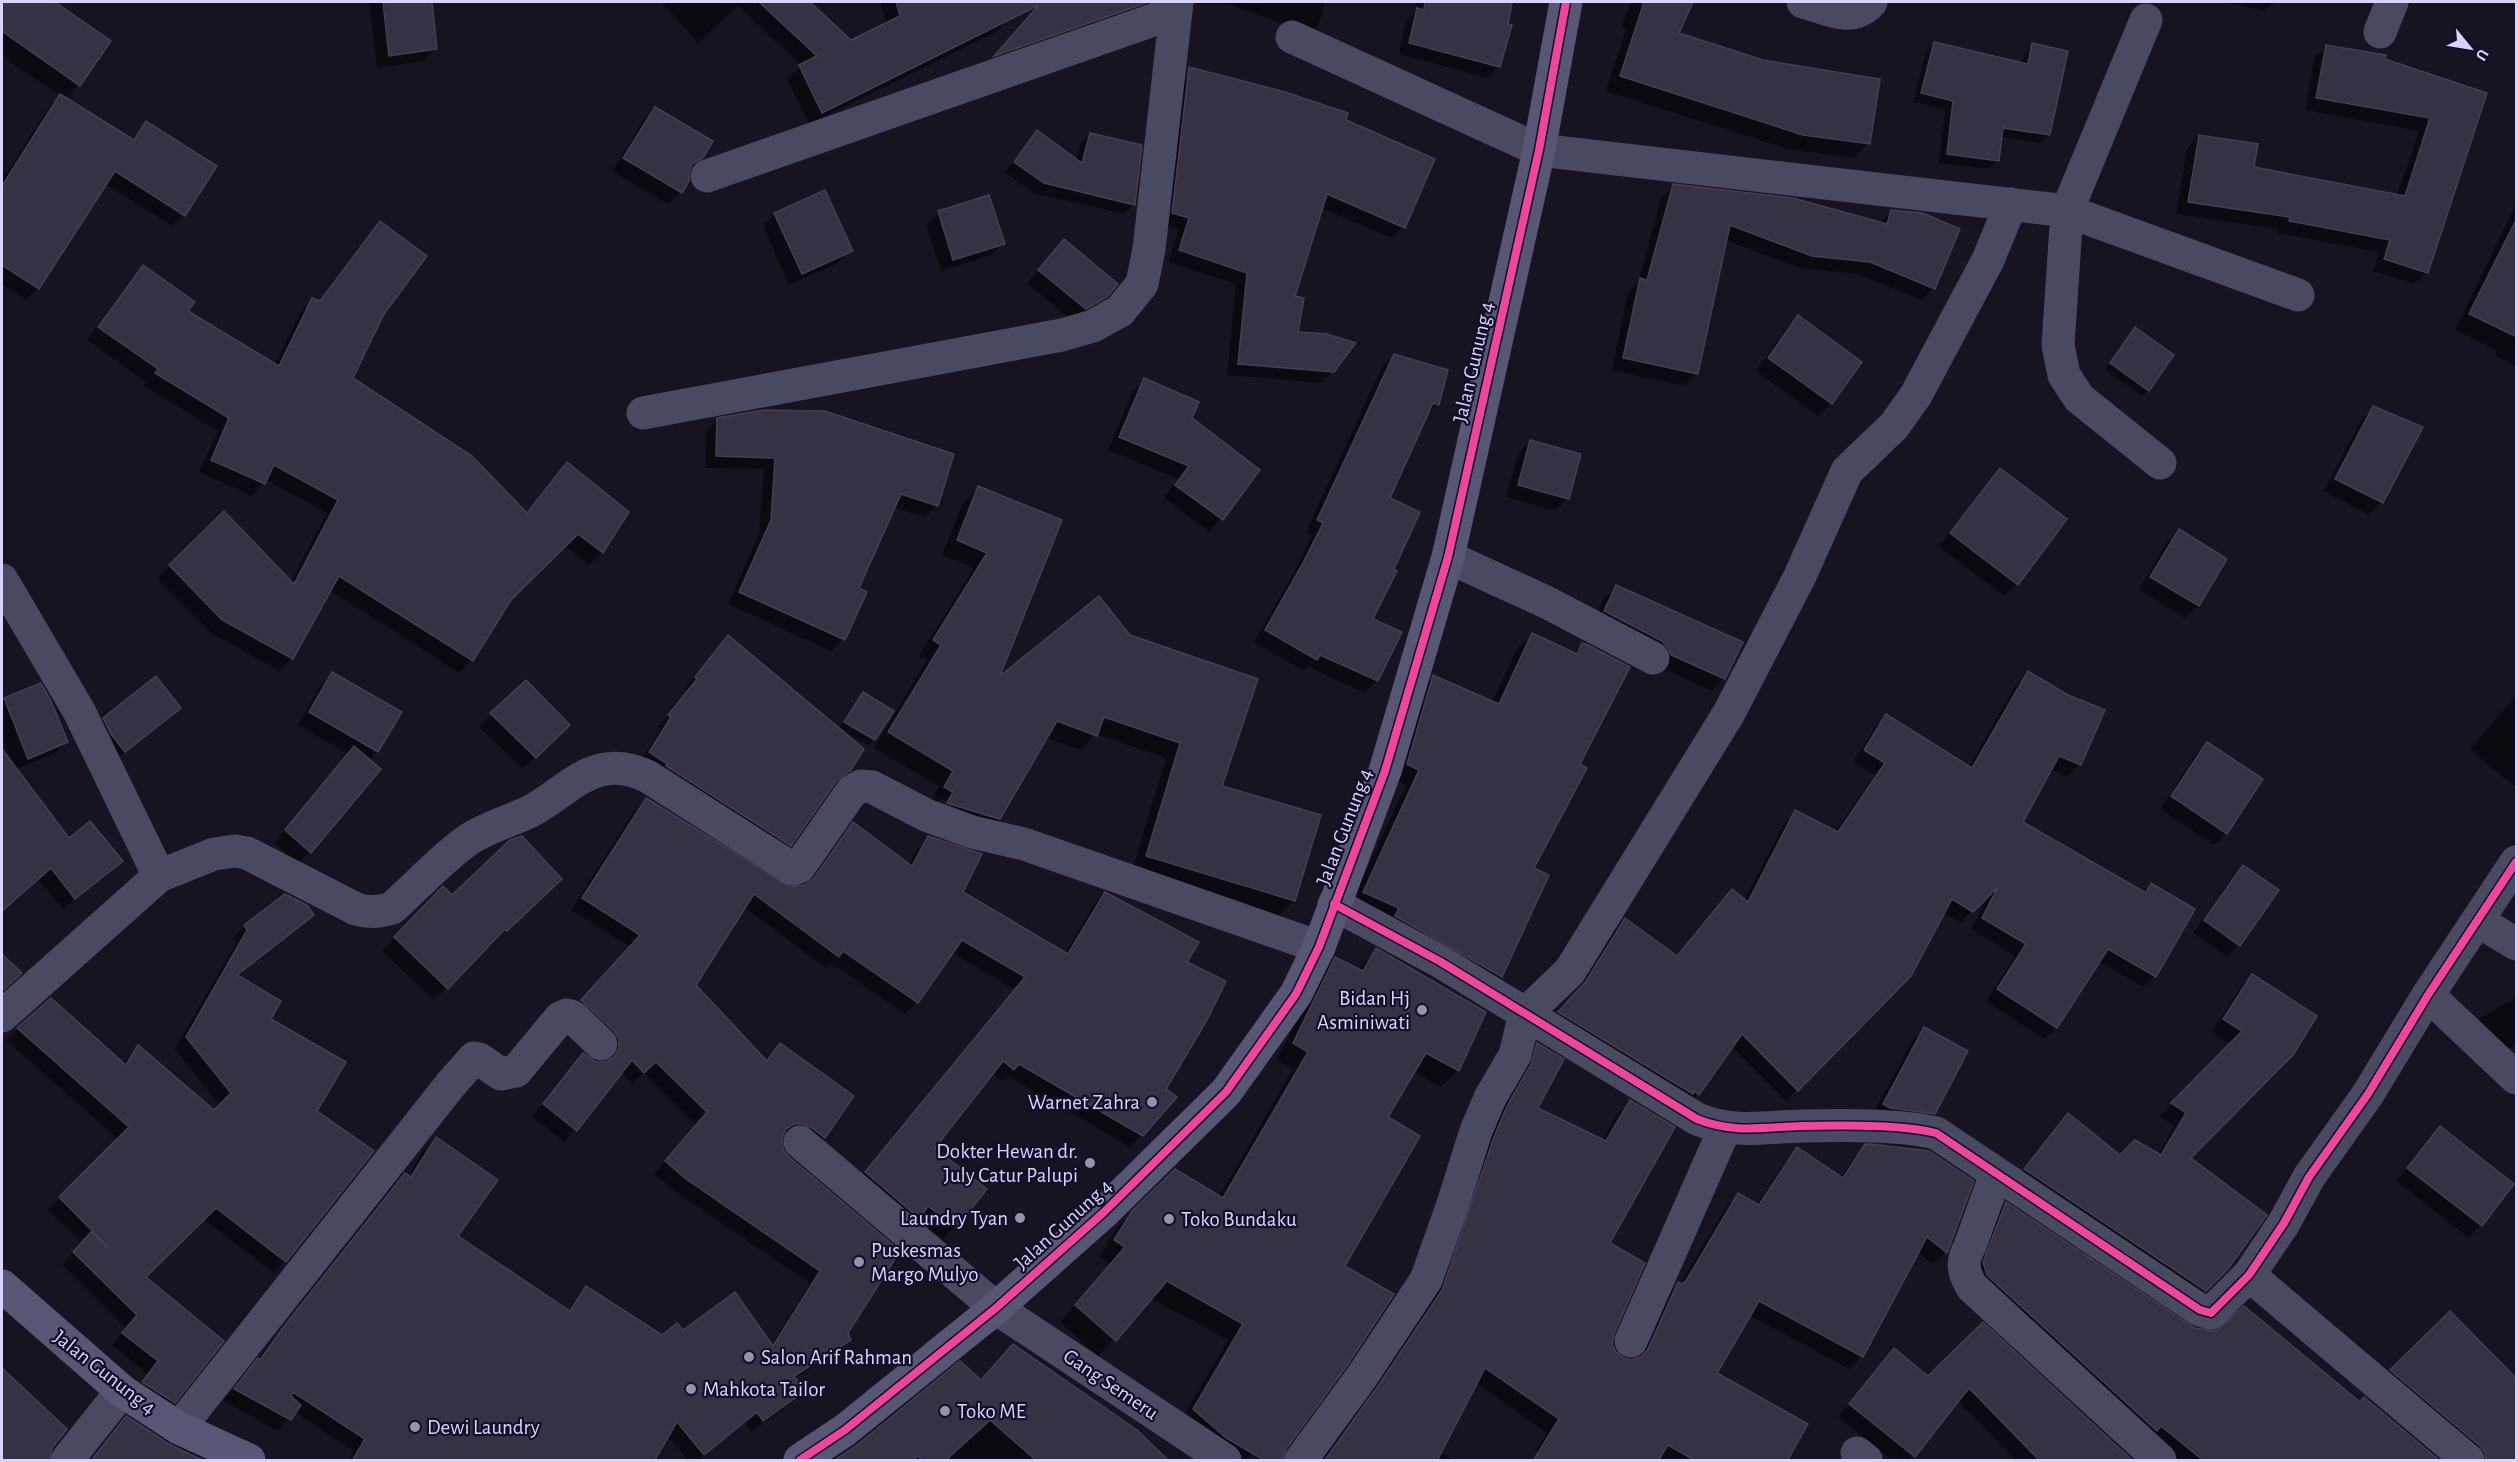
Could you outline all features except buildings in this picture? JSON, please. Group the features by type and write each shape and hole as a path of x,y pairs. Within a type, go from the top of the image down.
{"street":[{"name":"Jalan Gunung 4","path":"800,1461 845,1430 996,1308 1103,1213 1226,1092 1296,994 1319,947 1385,771 1448,557 1539,150 1566,2"},
{"path":"1803,2 1846,15 1858,12 1870,2"},
{"path":"2380,32 2392,2"},
{"path":"643,413 1062,335 1094,326 1120,311 1142,284 1149,249 1176,7 707,177"},
{"path":"2146,20 2067,211 2058,345 2064,375 2079,398 2160,464"},
{"path":"1292,37 1539,150 2067,211 2298,295"},
{"path":"1301,1461 1363,1375 1426,1280 1476,1131 1490,1098 1515,1055 1526,1014 1570,970 1729,713 1800,576 1847,471 1894,426 1916,395 1988,260 2011,204"},
{"path":"1448,557 1548,603 1653,658"},
{"path":"2,580 79,711 159,876"},
{"path":"2,1016 159,876 214,854 235,851 247,853 357,909 379,912 392,908 468,840 531,810 591,772 619,767 647,776 793,869 799,867 852,791 861,786 872,787 926,815 972,832 1024,844 1319,947"},
{"path":"1334,904 1441,962 1697,1119 1734,1130 1803,1126 1923,1130 1944,1137 2204,1313 2214,1312 2249,1275 2284,1223 2309,1177 2368,1094 2428,995 2517,862"},
{"path":"2478,921 2517,944"},
{"path":"2428,995 2517,1078"},
{"path":"179,1428 474,1058 501,1074 516,1071 560,1018 567,1015 573,1017 601,1044"},
{"path":"1631,1341 1725,1128"},
{"name":"Gang Semeru","path":"800,1142 996,1308 1225,1461"},
{"path":"1996,1174 1970,1246 1964,1256 1963,1267 1966,1278 1972,1287 2038,1350 2160,1461"},
{"path":"2249,1275 2468,1461"},
{"name":"Jalan Gunung 4","path":"2,1286 122,1391 179,1428 249,1461"},
{"path":"68,1461 122,1391"}],"cycle path":[{"path":"800,1460 845,1430 996,1308 1103,1213 1226,1092 1296,994 1319,947 1385,771 1448,557 1539,150 1566,2"},
{"path":"1334,904 1441,962 1697,1119 1736,1128 1870,1126 1906,1128 1936,1133 2200,1310 2211,1313 2249,1275 2284,1223 2309,1177 2368,1094 2428,995 2516,862"}],"place":[{"name":"Bidan Hj Asminiwati","path":"1422,1010"},
{"name":"Warnet Zahra","path":"1152,1102"},
{"name":"Dokter Hewan dr. July Catur Palupi","path":"1090,1163"},
{"name":"Laundry Tyan","path":"1020,1218"},
{"name":"Toko Bundaku","path":"1169,1219"},
{"name":"Puskesmas Margo Mulyo","path":"859,1262"},
{"name":"Salon Arif Rahman","path":"749,1357"},
{"name":"Mahkota Tailor","path":"691,1389"},
{"name":"Toko ME","path":"945,1411"},
{"name":"Dewi Laundry","path":"415,1427"}]}
